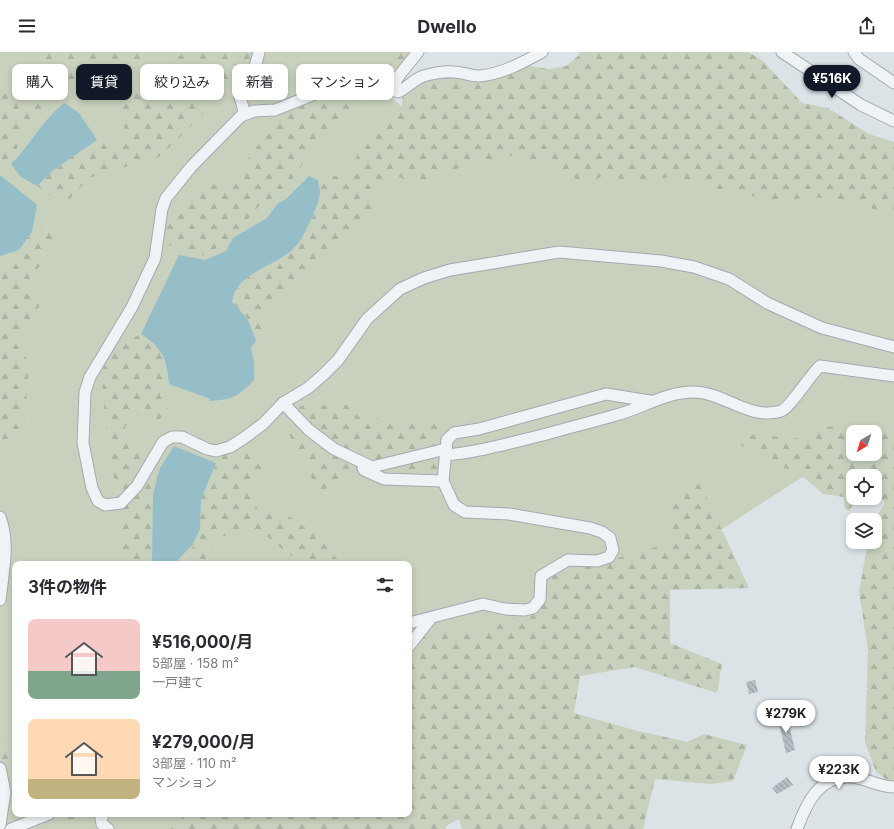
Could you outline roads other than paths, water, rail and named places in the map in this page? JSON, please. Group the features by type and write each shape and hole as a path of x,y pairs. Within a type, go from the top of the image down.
{"street":[{"path":"245,114 240,97 254,71 259,52"},
{"path":"418,52 398,77 392,89 398,92 404,90 411,82 425,75 454,72 477,76 495,74 516,66 542,52"},
{"path":"782,52 861,105 894,121"},
{"path":"854,52 859,59 894,82"},
{"path":"300,100 275,110 254,111 241,116 191,168 166,198 162,209 159,239 155,258 132,307 90,377 85,392 83,443 92,488 98,501 105,505 121,503 137,486 164,442 172,437 182,438 216,451 230,447 263,424 283,403 308,388 338,360 367,319 400,289 424,278 450,270 559,252 661,261 694,267 729,279 767,303 822,328 894,347"},
{"path":"283,403 309,430 334,449 372,468 446,452 477,452 618,415 650,401 676,393 696,392 715,395 758,411 773,413 783,411 820,366 894,376"},
{"path":"412,622 483,604 505,609 525,610 533,608 540,599 541,576 568,560 597,561 609,557 613,550 610,538 602,532 590,528 509,514 465,512 454,505 444,481 447,440 454,433 479,429 606,394 650,401"},
{"path":"363,463 364,470 384,480 444,481"},
{"path":"0,517 3,526 4,567 0,600"},
{"path":"412,642 431,618"},
{"path":"0,768 5,792 0,825"},
{"path":"797,829 810,798 818,789 828,782 851,777 894,787"},
{"path":"11,829 41,817"},
{"path":"101,817 102,824 108,829"}],"water":[{"path":"65,103 79,113 97,140 52,171 37,186 21,177 11,164 50,116"},
{"path":"0,175 37,205 32,232 19,250 0,256"},
{"path":"309,176 318,180 320,194 305,232 295,247 287,254 258,270 241,283 235,292 232,302 247,318 256,340 251,348 254,362 254,380 244,390 235,396 211,401 208,398 169,384 165,361 159,349 141,334 179,255 205,260 226,251 233,238 267,218 278,203 285,200"},
{"path":"174,446 216,463 201,499 200,529 193,544 177,561 152,561 153,494 160,468"}]}
